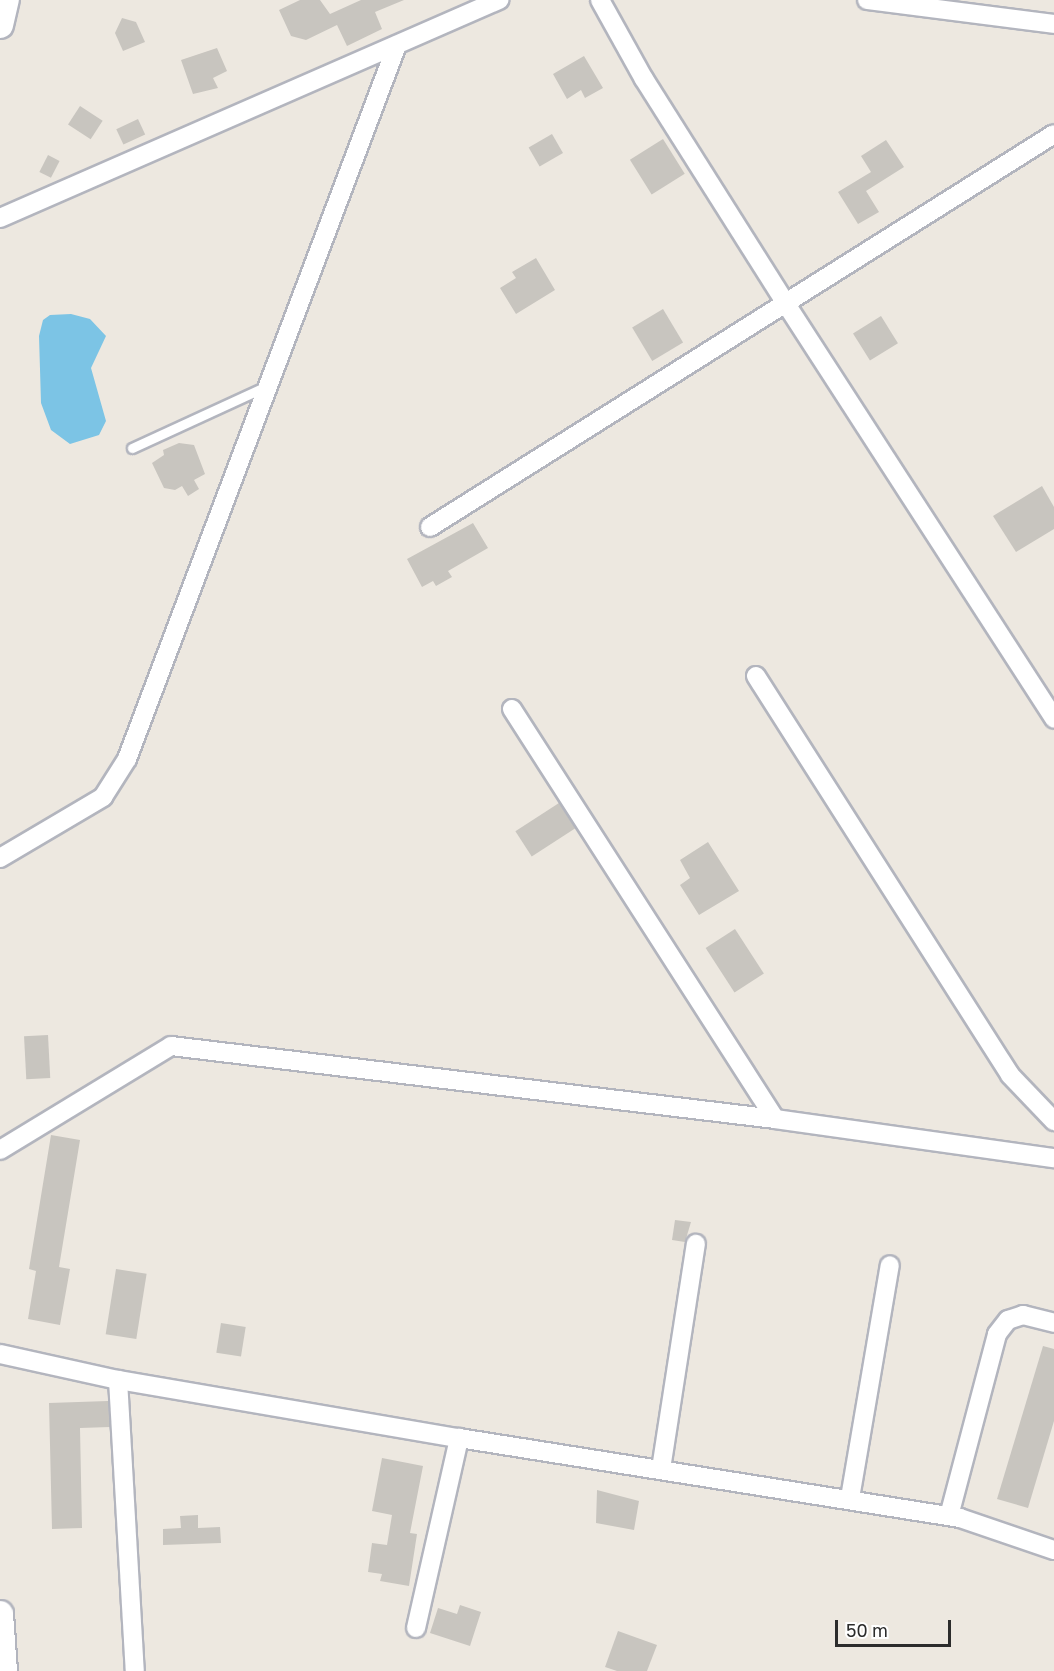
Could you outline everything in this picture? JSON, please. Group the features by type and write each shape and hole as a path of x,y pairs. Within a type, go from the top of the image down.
{"street":[{"path":"0,25 6,0"},
{"path":"0,218 499,0"},
{"path":"600,0 644,79 786,304 1054,719"},
{"path":"867,0 1054,24"},
{"path":"0,858 103,797 128,759 397,45"},
{"path":"430,527 1054,134"},
{"path":"756,676 1010,1075 1054,1122"},
{"path":"512,709 775,1119"},
{"path":"0,1150 171,1046 775,1119 1054,1158"},
{"path":"661,1469 696,1244"},
{"path":"850,1498 890,1265"},
{"path":"949,1516 997,1334 1008,1320 1023,1315 1054,1323"},
{"path":"0,1354 118,1380 459,1438 850,1498 949,1516 1054,1550"},
{"path":"118,1380 135,1671"},
{"path":"416,1628 459,1438"},
{"path":"0,1614 4,1671"}],"lane":[{"path":"132,448 267,386"}],"water":[{"path":"71,314 90,319 106,336 91,368 106,421 99,435 70,444 51,430 41,403 39,336 43,320 50,315"}],"building":[{"path":"300,0 320,0 330,14 361,0 404,0 375,12 382,29 347,46 337,25 306,40 291,36 279,10"},
{"path":"122,18 136,22 145,42 123,51 115,33"},
{"path":"217,48 227,71 213,78 218,88 193,94 181,60"},
{"path":"584,56 603,88 585,98 581,90 567,99 553,74"},
{"path":"80,106 103,121 91,139 68,124"},
{"path":"138,119 145,134 123,145 116,129"},
{"path":"552,134 563,153 540,167 529,148"},
{"path":"663,139 685,174 652,194 630,160"},
{"path":"886,140 904,167 866,191 879,212 858,224 838,192 871,172 861,156"},
{"path":"48,155 60,161 51,178 39,172"},
{"path":"536,258 555,290 516,314 500,288 516,278 512,272"},
{"path":"663,309 683,342 652,361 632,328"},
{"path":"881,316 898,343 870,361 853,333"},
{"path":"179,443 194,445 205,474 194,480 199,489 188,496 182,486 175,490 164,488 152,463 164,455 163,450"},
{"path":"1042,486 1054,507 1054,529 1016,552 993,516"},
{"path":"473,523 488,548 448,571 452,577 436,586 433,581 422,587 407,559"},
{"path":"559,803 575,828 532,856 515,831"},
{"path":"708,842 739,891 699,915 680,885 690,878 680,860"},
{"path":"735,929 764,973 735,993 706,948"},
{"path":"48,1035 50,1078 26,1079 24,1036"},
{"path":"51,1135 80,1140 59,1267 70,1269 60,1325 28,1319 36,1271 29,1269"},
{"path":"675,1220 691,1222 685,1242 672,1240"},
{"path":"116,1269 147,1274 136,1339 106,1334"},
{"path":"221,1323 246,1327 241,1357 216,1353"},
{"path":"1043,1346 1054,1349 1054,1421 1028,1508 997,1499"},
{"path":"108,1401 110,1427 80,1428 82,1528 52,1529 49,1403"},
{"path":"382,1458 423,1466 410,1533 417,1534 409,1586 380,1581 382,1574 368,1572 372,1543 387,1545 392,1515 372,1511"},
{"path":"597,1490 639,1501 634,1530 596,1523"},
{"path":"198,1515 198,1528 220,1527 221,1543 163,1545 163,1529 181,1528 180,1516"},
{"path":"460,1605 481,1612 470,1646 430,1633 438,1608 457,1614"},
{"path":"618,1631 657,1645 647,1671 617,1671 605,1667"}]}
